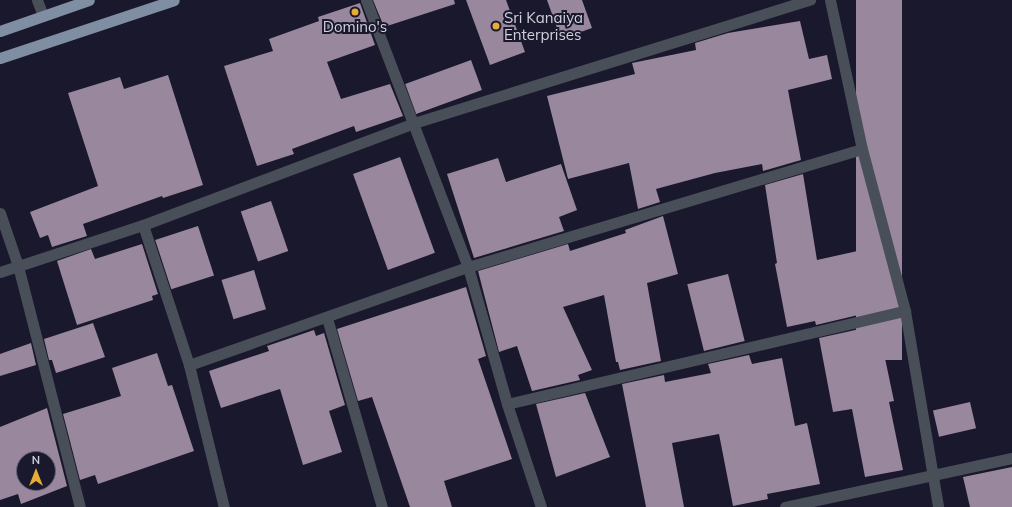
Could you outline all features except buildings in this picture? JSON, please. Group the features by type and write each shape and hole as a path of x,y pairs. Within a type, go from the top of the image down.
{"highway":[{"path":"0,31 90,0"},
{"path":"0,58 174,0"}],"street":[{"path":"38,0 43,16"},
{"path":"366,0 468,267 507,404 541,507"},
{"path":"0,272 143,225 414,123 810,0"},
{"path":"830,0 862,149 905,311 938,507"},
{"path":"189,365 468,267 862,149"},
{"path":"0,213 18,266 80,507"},
{"path":"143,225 189,365 224,507"},
{"path":"507,404 905,311"},
{"path":"326,318 382,507"},
{"path":"784,507 1012,458"}],"place":[{"name":"Domino's","path":"355,12"},
{"name":"Sri Kanaiya Enterprises","path":"496,26"}]}
